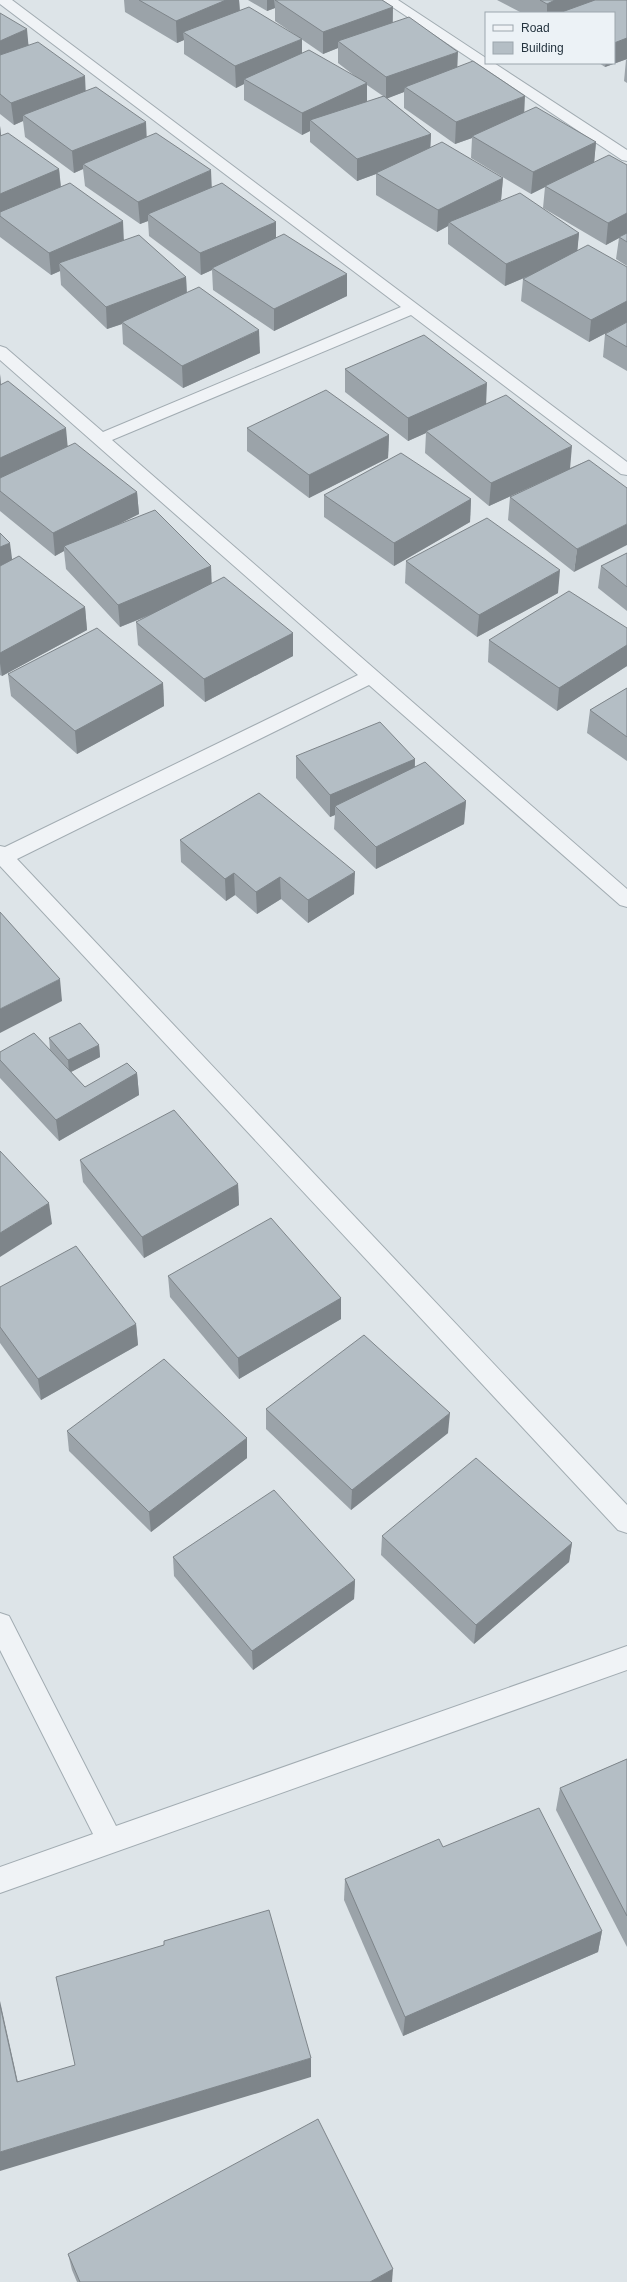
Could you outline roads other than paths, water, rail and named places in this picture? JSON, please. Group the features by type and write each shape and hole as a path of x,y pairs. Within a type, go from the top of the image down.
{"street":[{"path":"3,0 627,470"},
{"path":"389,0 485,63"},
{"path":"486,64 627,157"},
{"path":"101,440 413,308"},
{"path":"0,351 627,900"},
{"path":"371,676 2,855 627,1522"},
{"path":"0,1624 110,1842"},
{"path":"0,1880 627,1658"}]}
